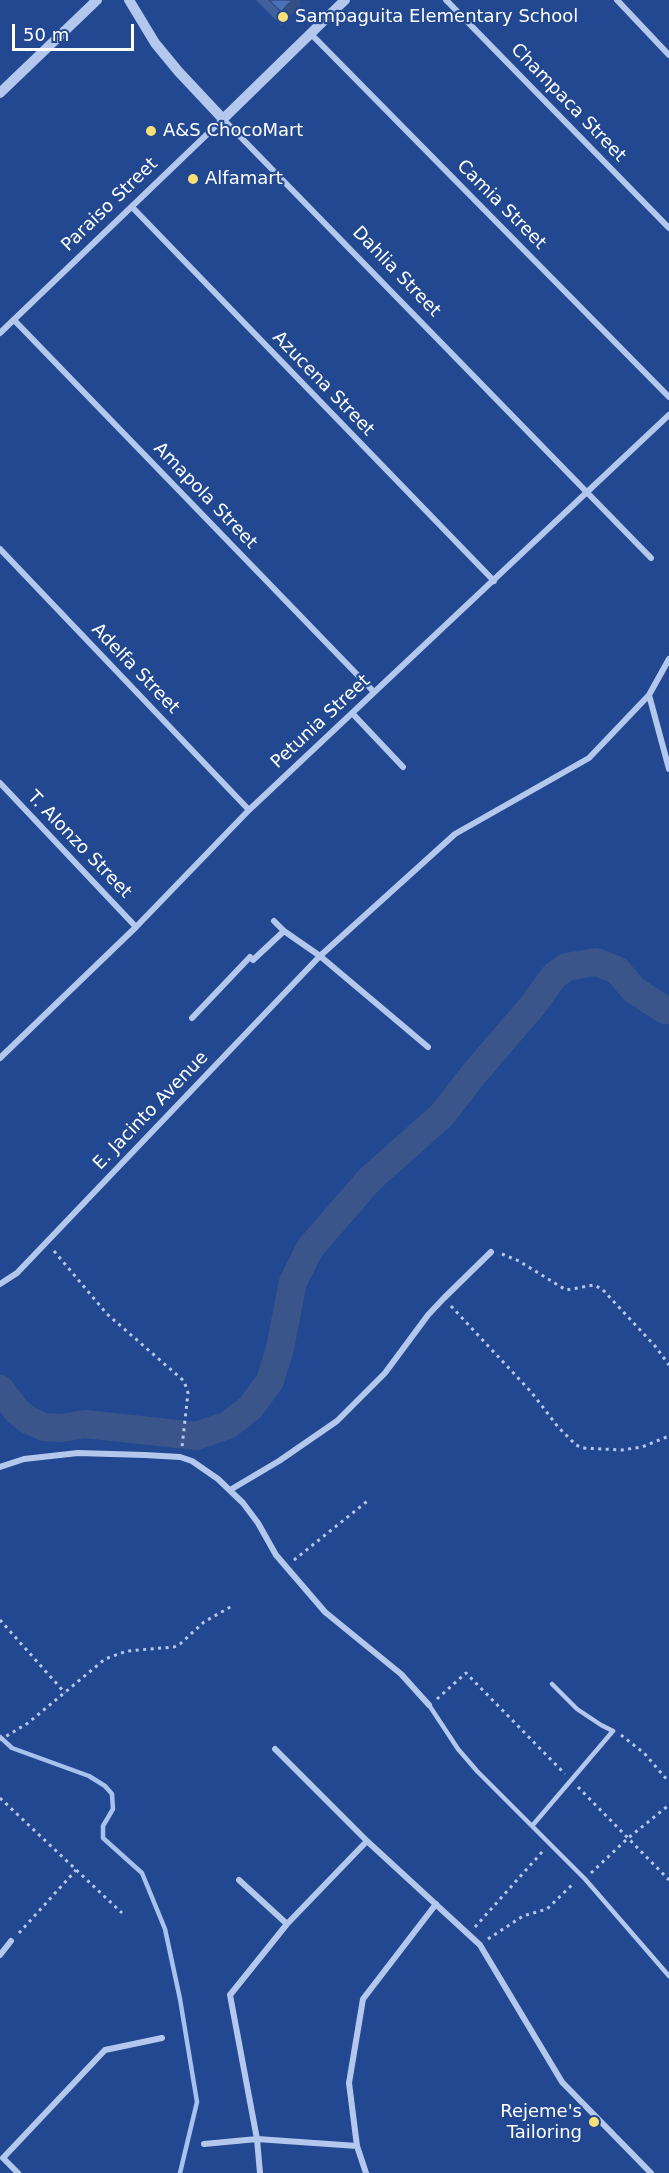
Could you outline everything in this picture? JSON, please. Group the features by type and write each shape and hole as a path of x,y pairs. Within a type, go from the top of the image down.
{"street":[{"path":"0,93 97,0"},
{"name":"Dahlia Street","path":"129,0 155,43 178,71 651,558"},
{"name":"Paraiso Street","path":"0,333 345,0"},
{"name":"Champaca Street","path":"446,0 669,228"},
{"path":"617,0 669,55"},
{"name":"Camia Street","path":"311,34 669,397"},
{"name":"Azucena Street","path":"132,207 494,582"},
{"name":"Amapola Street","path":"14,320 374,692"},
{"name":"Petunia Street","path":"3,1056 136,927 249,810 669,415"},
{"name":"Adelfa Street","path":"0,549 249,810"},
{"name":"E. Jacinto Avenue","path":"0,1284 17,1273 320,956 455,834 589,758 649,695 669,659"},
{"path":"649,695 669,769"},
{"path":"352,713 403,767"},
{"name":"T. Alonzo Street","path":"0,783 136,927"},
{"path":"274,921 284,932 320,956 428,1047"},
{"path":"192,1018 250,957 253,960 284,932"},
{"path":"0,1047 3,1056"},
{"path":"230,1490 279,1461 337,1421 386,1373 444,1298 491,1252"},
{"path":"0,1467 24,1459 112,1452 180,1457 206,1470 230,1490 258,1523 285,1567 325,1612 401,1674 429,1706"},
{"path":"275,1749 367,1841 480,1945 562,2082 649,2170 640,2173"},
{"path":"260,2173 257,2139 230,1995 287,1924 367,1841"},
{"path":"239,1880 287,1924"},
{"path":"366,2173 357,2146 349,2083 363,1999 436,1904"},
{"path":"0,1955 11,1941"},
{"path":"18,2173 3,2158 105,2050 162,2038"},
{"path":"204,2144 257,2139 357,2146"}],"lane":[{"path":"532,1826 613,1731 577,1708 552,1684"},
{"path":"429,1706 458,1749 583,1877 669,1976"}],"path":[{"path":"46,1242 107,1314 184,1381 188,1394 181,1450"},
{"path":"491,1252 508,1256 566,1290 594,1285 602,1289 629,1316 669,1365"},
{"path":"444,1298 532,1393 558,1427 576,1445 583,1448 622,1450 642,1447 669,1436"},
{"path":"285,1567 370,1499"},
{"path":"0,1740 10,1736 105,1659 127,1651 174,1647 209,1618 232,1606"},
{"path":"0,1620 65,1693"},
{"path":"429,1706 466,1673"},
{"path":"613,1731 633,1743 669,1782"},
{"path":"0,1798 122,1913"},
{"path":"480,1945 523,1916 547,1909 669,1805"},
{"path":"469,1934 550,1843"},
{"path":"11,1941 76,1870"}],"building":[{"path":"269,0 292,0 281,12"}],"waterway":[{"path":"0,1389 17,1411 28,1420 44,1427 61,1428 85,1424 196,1436 228,1425 250,1408 270,1381 280,1348 293,1282 310,1248 370,1179 442,1115 533,1005 554,976 566,967 596,962 617,970 634,990 665,1010 669,1010"},
{"path":"0,1737 12,1748 89,1776 105,1786 112,1794 113,1809 103,1826 103,1838 142,1873 165,1929 180,1999 197,2102 180,2173"}],"place":[{"name":"Sampaguita Elementary School","path":"283,17"},
{"name":"A&S ChocoMart","path":"151,131"},
{"name":"Alfamart","path":"193,179"},
{"name":"Rejeme's Tailoring","path":"594,2122"}]}
